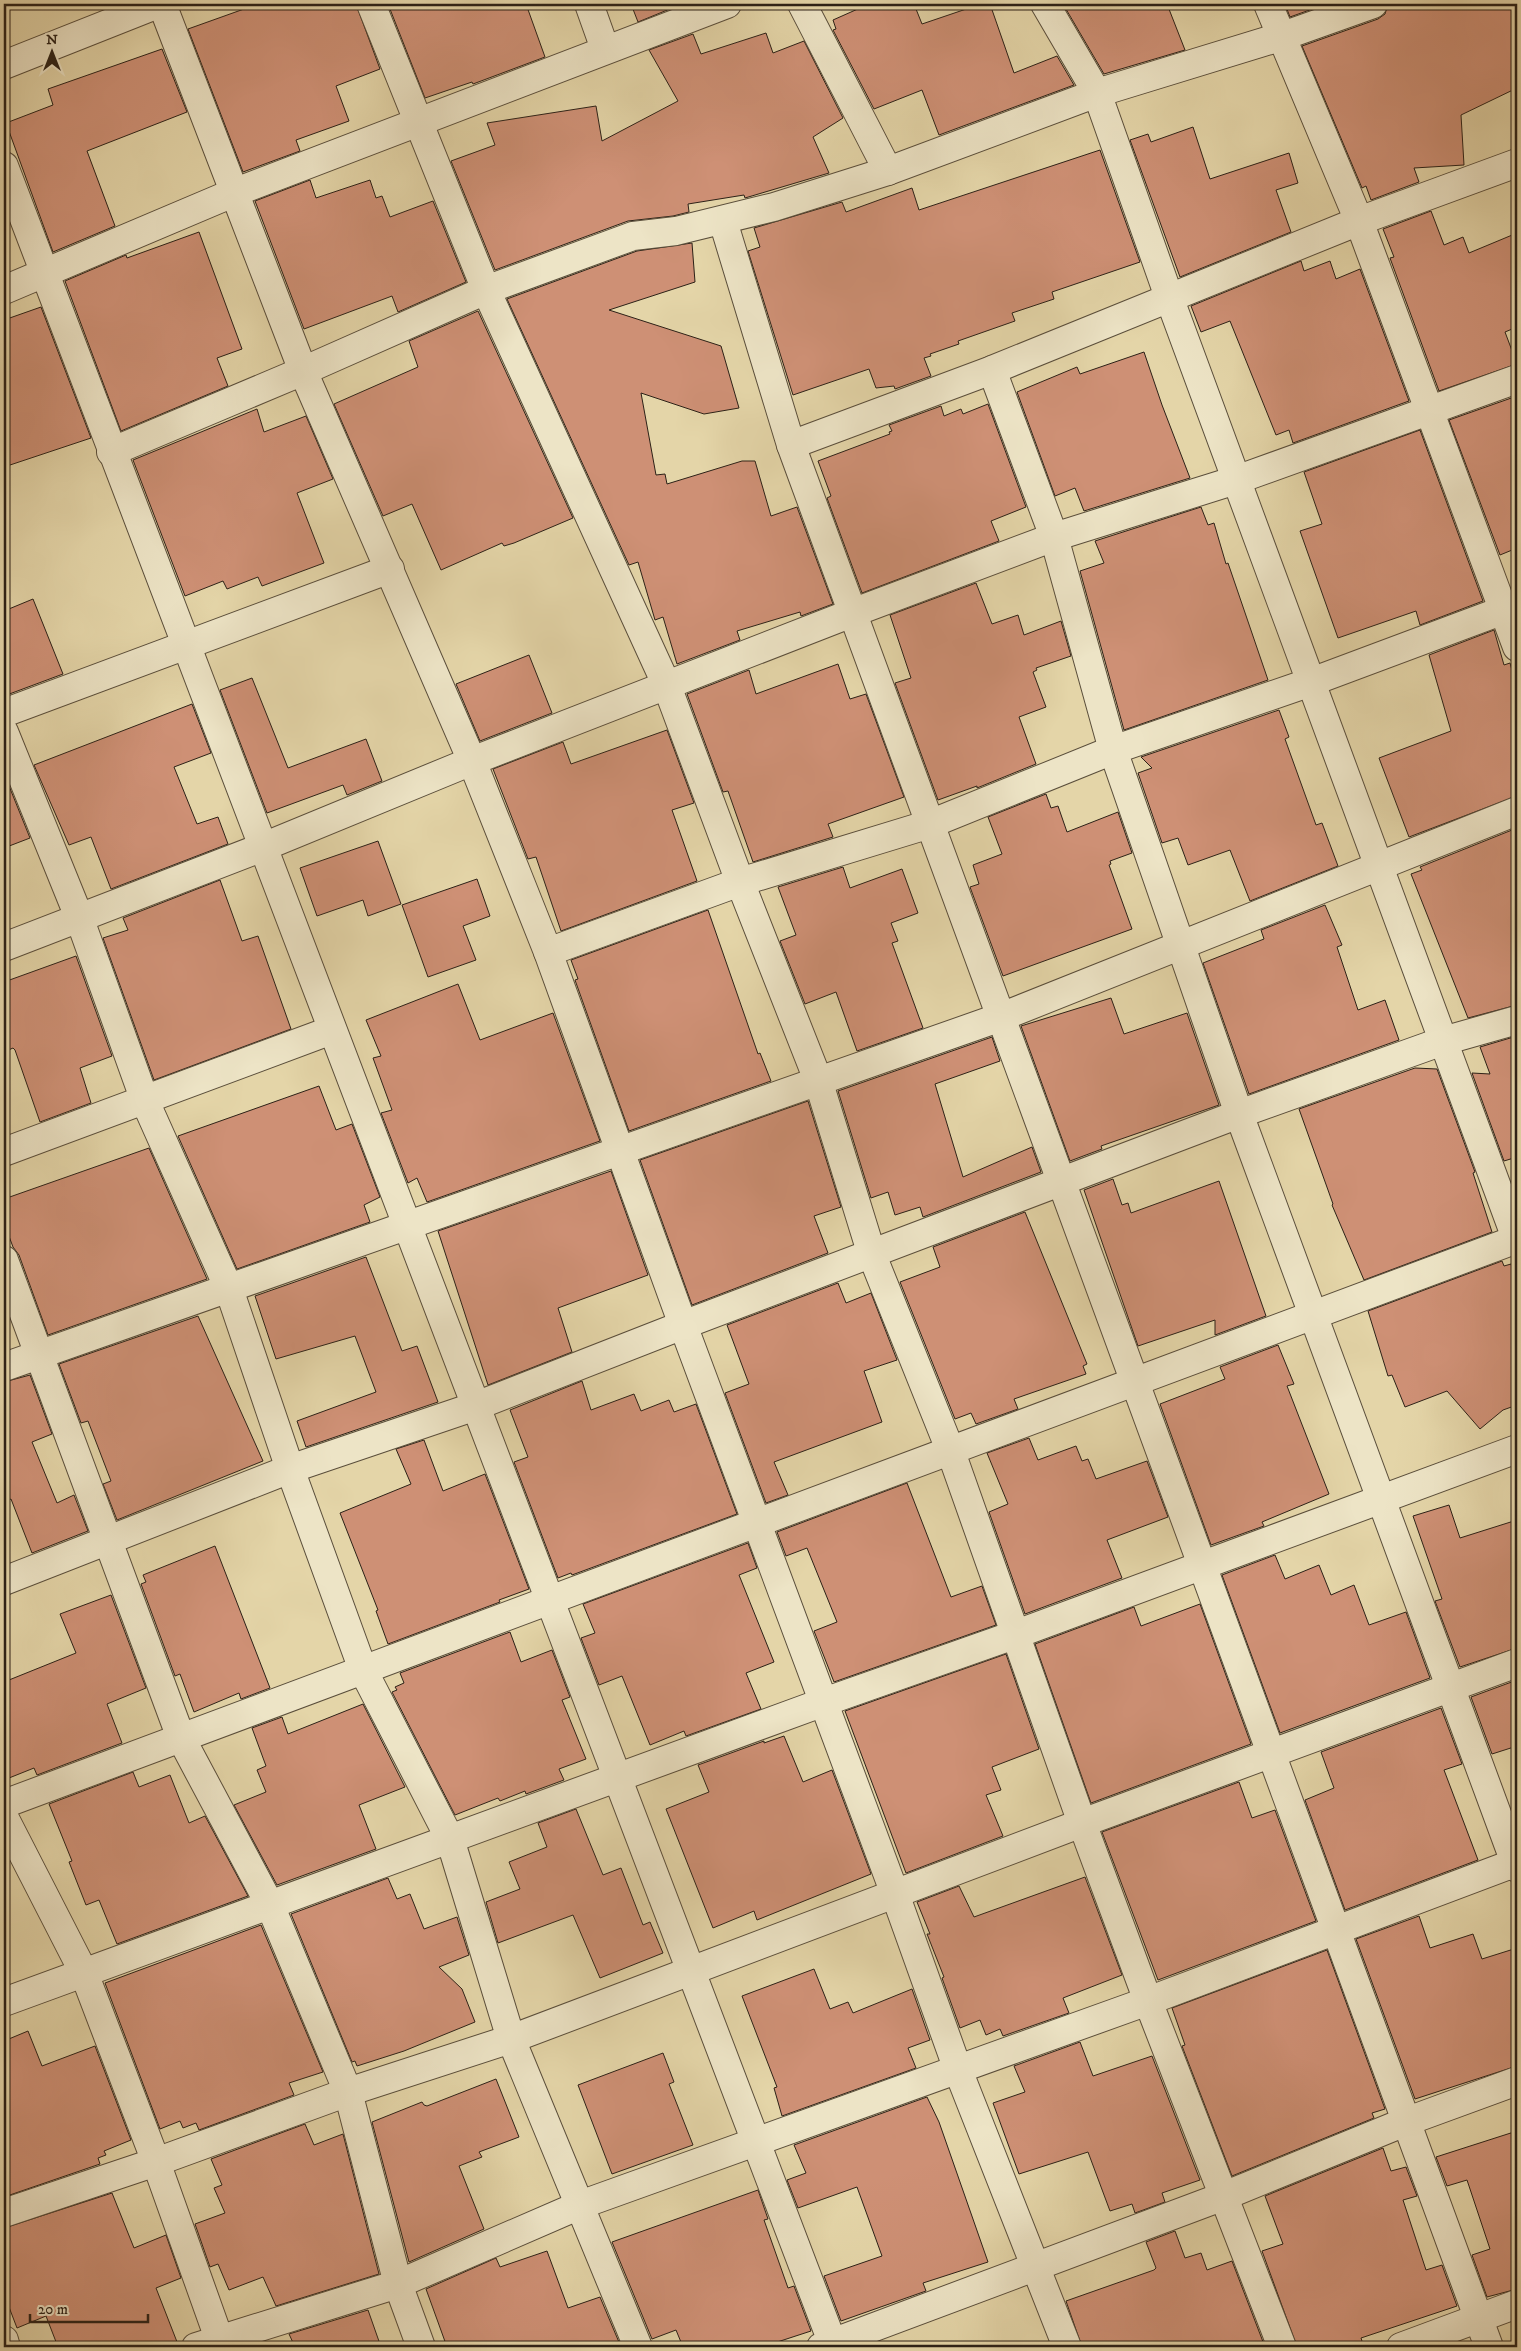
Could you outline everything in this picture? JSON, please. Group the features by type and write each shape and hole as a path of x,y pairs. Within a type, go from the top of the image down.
{"street":[{"path":"4,65 158,4"},
{"path":"162,4 303,372 472,761 548,952 683,1325 896,1894 958,2070 1067,2347"},
{"path":"372,4 486,290 667,686 740,882 818,1080 872,1255 951,1452 1014,1635 1082,1823 1148,2001 1282,2347"},
{"path":"589,4 605,49"},
{"path":"4,290 44,275 233,193 605,49 727,4"},
{"path":"802,4 888,171"},
{"path":"4,1804 758,1522 951,1452 1313,1314 1517,1240 1236,480 1097,93 1045,4"},
{"path":"1268,4 1359,221 1431,411 1510,608 1517,647"},
{"path":"112,452 303,372 486,290 633,236 676,231 724,221 774,207 888,171 1097,93 1283,36 1373,4"},
{"path":"791,445 992,370 1359,221 1517,163"},
{"path":"4,166 691,1970 756,2142 829,2346 1224,2196 1406,2122 1517,2081"},
{"path":"724,221 791,445 1489,2347"},
{"path":"4,1817 84,1973 156,2162 212,2345 398,2284 580,2206 1148,2001 1335,1929 1517,1864 1239,1114 1181,943 1112,750 1054,537 992,370"},
{"path":"4,947 262,847 472,761 852,613 1054,537 1236,480 1517,379"},
{"path":"4,714 390,569"},
{"path":"548,952 740,882 930,824 1112,750 1311,682 1510,608"},
{"path":"4,732 80,917 145,1101 228,1289 290,1469 363,1670 450,1839 511,2039 638,2347"},
{"path":"4,1367 1001,1017 1181,943 1379,867 1517,811"},
{"path":"4,1581 290,1469 476,1406 683,1325 872,1255 1239,1114 1443,1041 1517,1020"},
{"path":"4,1152 332,1030"},
{"path":"4,1260 182,1738 270,1905 348,2092 398,2284 421,2347"},
{"path":"4,2002 824,1702 1014,1635 1517,1449"},
{"path":"4,2213 156,2162 348,2092 511,2039 1082,1823 1517,1662"},
{"path":"1401,2347 1517,2304"},
{"path":"4,2340 6,2347"}],"building":[{"path":"258,4 356,4 380,69 336,86 349,121 296,140 300,151 243,172 188,29"},
{"path":"388,4 526,4 545,57 473,84 472,82 425,98"},
{"path":"631,4 682,4 638,22"},
{"path":"869,4 914,4 922,24 981,4 990,4 1014,73 1057,56 1074,85 939,135 922,90 874,109 833,30 836,29 833,20"},
{"path":"1063,4 1167,4 1185,50 1104,74"},
{"path":"1285,4 1316,4 1318,7 1290,17"},
{"path":"1388,4 1517,4 1517,88 1461,115 1464,165 1414,168 1419,182 1371,200 1366,186 1362,188 1302,46 1378,19 1385,14"},
{"path":"766,33 773,53 804,41 843,118 813,137 829,173 745,198 744,195 688,204 689,212 673,216 628,221 495,270 451,161 495,145 487,123 596,106 602,141 678,101 649,50 693,34 701,54"},
{"path":"162,49 187,112 87,151 115,226 53,252 6,123 53,105 48,89"},
{"path":"1193,127 1210,179 1289,153 1298,183 1276,190 1291,232 1180,277 1130,140 1148,134 1151,142"},
{"path":"1100,150 1140,262 1052,292 1054,299 1012,313 1015,321 958,341 959,344 930,354 931,356 924,358 931,376 895,389 894,386 876,388 869,369 793,395 748,251 760,247 754,228 842,202 846,212 912,188 919,210"},
{"path":"310,180 316,198 370,180 376,198 382,196 390,217 433,201 466,282 398,312 392,296 304,329 255,201"},
{"path":"1431,211 1444,245 1463,237 1469,253 1517,233 1517,327 1505,332 1517,364 1439,391 1390,258 1394,257 1383,229"},
{"path":"199,232 242,349 217,358 228,386 121,431 65,281 126,255 127,258"},
{"path":"692,243 695,282 609,310 721,346 739,408 704,414 641,393 656,475 665,474 667,484 742,461 755,461 771,516 797,507 833,604 801,616 800,612 737,631 740,640 677,664 663,617 655,620 638,562 629,565 507,299 637,251"},
{"path":"1301,261 1304,271 1330,261 1336,279 1360,269 1409,401 1293,443 1289,430 1276,435 1230,321 1201,332 1191,306"},
{"path":"41,307 91,438 4,467 4,320"},
{"path":"478,311 573,518 514,543 504,546 502,543 441,570 412,504 383,516 334,404 418,367 409,341"},
{"path":"1144,352 1190,478 1084,511 1075,488 1055,496 1017,392 1077,367 1080,374"},
{"path":"1517,396 1517,548 1500,555 1449,420"},
{"path":"988,404 1026,507 991,521 999,541 862,593 827,498 831,496 818,461 890,434 889,432 892,431 889,425 941,406 944,416 961,409 963,414"},
{"path":"257,409 264,432 306,416 333,479 297,493 324,563 262,586 258,577 227,589 223,581 185,596 133,460"},
{"path":"1420,430 1483,601 1420,625 1416,611 1338,638 1300,531 1322,524 1304,472"},
{"path":"1201,507 1208,525 1214,523 1226,564 1228,563 1268,680 1124,730 1080,571 1104,563 1095,541"},
{"path":"976,583 992,624 1018,615 1024,635 1061,621 1071,656 1036,668 1037,670 1033,672 1046,707 1019,717 1036,764 977,788 977,786 938,800 895,683 911,678 890,615"},
{"path":"33,599 63,674 4,696 4,611"},
{"path":"1494,630 1504,665 1510,663 1517,689 1517,796 1409,837 1379,758 1451,731 1429,655"},
{"path":"529,655 552,713 480,741 456,684"},
{"path":"838,664 850,699 866,694 904,797 828,824 833,837 753,862 728,791 723,792 687,694 749,670 756,694"},
{"path":"252,678 288,768 366,739 382,781 347,795 343,785 267,813 220,690"},
{"path":"192,704 211,753 174,767 197,824 218,817 228,844 111,889 91,837 69,845 34,765"},
{"path":"1279,710 1289,737 1285,739 1316,825 1322,823 1338,866 1250,901 1230,850 1188,865 1178,838 1162,843 1138,773 1152,768 1141,757"},
{"path":"667,730 694,803 672,810 697,881 561,931 536,857 528,859 493,769 563,742 571,764"},
{"path":"4,777 30,838 4,848"},
{"path":"1046,794 1051,808 1058,806 1067,832 1118,812 1132,853 1110,861 1111,864 1109,865 1132,929 1003,976 970,887 979,884 973,865 1002,854 988,817"},
{"path":"1517,828 1517,1005 1468,1018 1411,874 1422,870 1420,867"},
{"path":"378,841 401,904 368,916 363,900 317,916 300,868"},
{"path":"843,867 850,888 902,869 918,913 891,923 898,941 892,943 923,1028 857,1051 836,992 805,1004 780,941 796,935 778,887"},
{"path":"477,879 490,916 463,926 476,960 428,977 402,905"},
{"path":"220,880 242,941 258,936 291,1029 154,1080 103,938 128,930 123,918"},
{"path":"1325,905 1342,945 1337,947 1358,1010 1385,1000 1399,1040 1249,1094 1203,963 1264,939 1261,930"},
{"path":"708,910 758,1054 760,1053 771,1081 629,1131 575,980 578,979 571,960"},
{"path":"76,956 112,1056 80,1068 91,1103 40,1122 15,1050 13,1048 4,1052 4,982"},
{"path":"458,984 480,1040 553,1013 600,1141 427,1202 417,1178 408,1183 381,1113 392,1110 373,1058 381,1056 366,1020"},
{"path":"1111,998 1124,1034 1187,1013 1219,1105 1101,1146 1102,1149 1070,1161 1021,1026"},
{"path":"1517,1036 1517,1157 1504,1161 1472,1073 1490,1074 1480,1047"},
{"path":"992,1037 1000,1061 935,1084 963,1177 1032,1147 1041,1172 923,1217 920,1207 895,1215 888,1192 871,1198 838,1091"},
{"path":"1415,1068 1437,1069 1475,1172 1473,1173 1492,1232 1364,1280 1332,1205 1299,1109"},
{"path":"319,1086 336,1130 352,1124 380,1197 364,1205 370,1222 237,1269 178,1136"},
{"path":"808,1101 841,1207 814,1216 828,1253 692,1305 640,1160"},
{"path":"149,1148 207,1279 48,1335 19,1255 13,1247 4,1223 4,1199"},
{"path":"611,1171 648,1275 558,1308 572,1352 488,1385 438,1231"},
{"path":"1113,1179 1122,1205 1128,1203 1131,1213 1219,1181 1266,1316 1215,1335 1215,1320 1138,1346 1084,1190"},
{"path":"1025,1212 1087,1364 1083,1366 1086,1374 1014,1399 1018,1409 976,1424 971,1413 955,1419 900,1282 940,1267 933,1247"},
{"path":"366,1257 402,1351 417,1346 438,1402 306,1447 297,1421 376,1392 355,1336 276,1359 255,1296"},
{"path":"1502,1261 1504,1266 1511,1264 1517,1285 1517,1405 1503,1410 1480,1429 1447,1391 1405,1407 1392,1375 1388,1376 1368,1311"},
{"path":"838,1283 846,1303 871,1293 897,1360 864,1371 882,1422 774,1462 788,1495 766,1503 725,1393 749,1384 727,1325"},
{"path":"198,1316 263,1461 117,1520 103,1484 111,1481 88,1421 81,1423 59,1364"},
{"path":"1278,1345 1294,1384 1287,1386 1329,1494 1262,1522 1264,1526 1211,1545 1160,1404 1225,1379 1220,1367"},
{"path":"30,1375 52,1434 32,1442 57,1503 74,1495 88,1531 32,1553 11,1499 4,1502 4,1382"},
{"path":"582,1381 591,1410 634,1394 641,1411 669,1400 674,1412 696,1404 737,1514 572,1575 571,1573 558,1578 514,1462 528,1457 510,1410"},
{"path":"1029,1438 1038,1460 1076,1446 1082,1461 1088,1459 1096,1479 1147,1461 1168,1517 1107,1540 1122,1578 1025,1614 989,1512 1008,1504 987,1453"},
{"path":"424,1440 443,1491 485,1474 529,1589 499,1600 500,1602 388,1644 376,1611 378,1610 340,1513 411,1484 396,1449"},
{"path":"907,1483 951,1597 982,1586 996,1625 834,1682 814,1631 837,1622 807,1548 786,1556 777,1532"},
{"path":"1449,1505 1460,1538 1517,1520 1517,1648 1460,1667 1435,1601 1442,1599 1413,1516"},
{"path":"748,1543 757,1568 739,1575 774,1662 746,1673 761,1709 686,1736 684,1731 650,1745 622,1676 599,1685 581,1638 595,1633 583,1604"},
{"path":"215,1546 270,1688 241,1699 239,1693 194,1712 180,1674 175,1676 141,1584 146,1582 143,1575"},
{"path":"1275,1555 1285,1579 1319,1565 1331,1595 1354,1585 1369,1625 1406,1612 1430,1678 1280,1733 1222,1575"},
{"path":"111,1595 146,1688 107,1704 122,1743 37,1775 34,1768 4,1780 4,1682 76,1653 60,1614"},
{"path":"1200,1604 1251,1744 1091,1803 1035,1644 1134,1607 1141,1626"},
{"path":"510,1632 521,1662 552,1650 570,1697 562,1700 586,1759 559,1769 564,1780 526,1794 525,1791 500,1801 498,1798 455,1815 392,1692 397,1690 395,1687 404,1683 400,1673"},
{"path":"1006,1654 1039,1749 992,1767 1001,1790 986,1795 1003,1836 906,1873 845,1711"},
{"path":"1517,1680 1517,1746 1492,1754 1471,1697"},
{"path":"363,1704 405,1787 359,1805 376,1849 277,1885 234,1805 266,1792 257,1770 266,1766 252,1728 282,1717 288,1734"},
{"path":"1441,1708 1462,1764 1444,1770 1478,1860 1345,1910 1305,1800 1334,1788 1321,1752"},
{"path":"784,1736 803,1782 832,1770 871,1874 757,1920 754,1911 713,1928 666,1809 709,1792 698,1765 764,1741 764,1743"},
{"path":"133,1772 139,1787 170,1775 189,1823 205,1816 248,1896 117,1944 99,1900 86,1905 69,1862 72,1861 49,1804"},
{"path":"1239,1782 1252,1818 1275,1810 1316,1921 1158,1980 1102,1832"},
{"path":"576,1809 603,1875 621,1868 643,1925 650,1922 663,1953 600,1978 573,1915 498,1943 486,1902 520,1889 509,1862 547,1847 538,1823"},
{"path":"1085,1877 1122,1975 1063,1998 1069,2013 1003,2036 1000,2029 986,2035 980,2020 960,2028 942,1978 944,1977 927,1934 930,1934 917,1902 959,1886 974,1917"},
{"path":"388,1878 397,1899 410,1894 424,1929 457,1917 469,1955 439,1967 462,1989 475,2022 404,2051 357,2066 355,2061 352,2062 291,1914"},
{"path":"1419,1916 1430,1948 1473,1934 1482,1959 1517,1948 1517,2066 1415,2099 1356,1939"},
{"path":"261,1925 323,2072 289,2083 294,2095 199,2130 196,2123 183,2128 180,2121 160,2129 105,1983"},
{"path":"1327,1950 1385,2109 1372,2113 1374,2118 1232,2176 1182,2046 1185,2045 1172,2008"},
{"path":"814,1969 830,2009 848,2002 853,2013 912,1989 930,2040 908,2048 916,2068 782,2116 774,2088 777,2087 742,1996"},
{"path":"28,2031 42,2066 95,2046 131,2140 104,2151 106,2155 98,2158 100,2164 4,2197 4,2041"},
{"path":"1080,2042 1093,2076 1152,2056 1200,2180 1162,2193 1165,2202 1135,2213 1132,2204 1110,2211 1088,2152 1019,2174 993,2103 1025,2092 1014,2066"},
{"path":"663,2053 674,2082 669,2084 693,2145 612,2174 578,2085"},
{"path":"496,2079 519,2137 479,2152 482,2157 459,2166 484,2229 409,2262 372,2122 422,2102 427,2106"},
{"path":"927,2097 939,2122 988,2262 923,2283 926,2291 841,2321 824,2276 882,2256 857,2187 798,2208 787,2180 806,2173 794,2145"},
{"path":"305,2124 314,2145 343,2134 379,2274 276,2306 263,2277 229,2290 218,2264 210,2267 195,2224 225,2213 214,2188 222,2185 211,2159"},
{"path":"1517,2131 1517,2289 1487,2297 1472,2255 1490,2249 1467,2180 1447,2186 1436,2157"},
{"path":"1383,2148 1391,2171 1406,2167 1417,2196 1403,2200 1426,2270 1442,2265 1457,2306 1361,2338 1364,2347 1297,2347 1262,2251 1283,2244 1265,2196"},
{"path":"758,2190 768,2219 764,2220 788,2288 794,2286 811,2331 762,2347 683,2347 676,2330 652,2339 612,2242"},
{"path":"112,2193 134,2248 166,2235 181,2278 156,2288 179,2347 58,2347 46,2316 17,2328 4,2294 4,2228"},
{"path":"1175,2231 1185,2258 1201,2253 1207,2270 1232,2261 1265,2347 1082,2347 1066,2301 1154,2270 1156,2268 1146,2242"},
{"path":"547,2251 568,2308 600,2297 621,2347 447,2347 426,2289 496,2258 500,2267"},
{"path":"368,2310 381,2347 295,2347 289,2334"}]}
